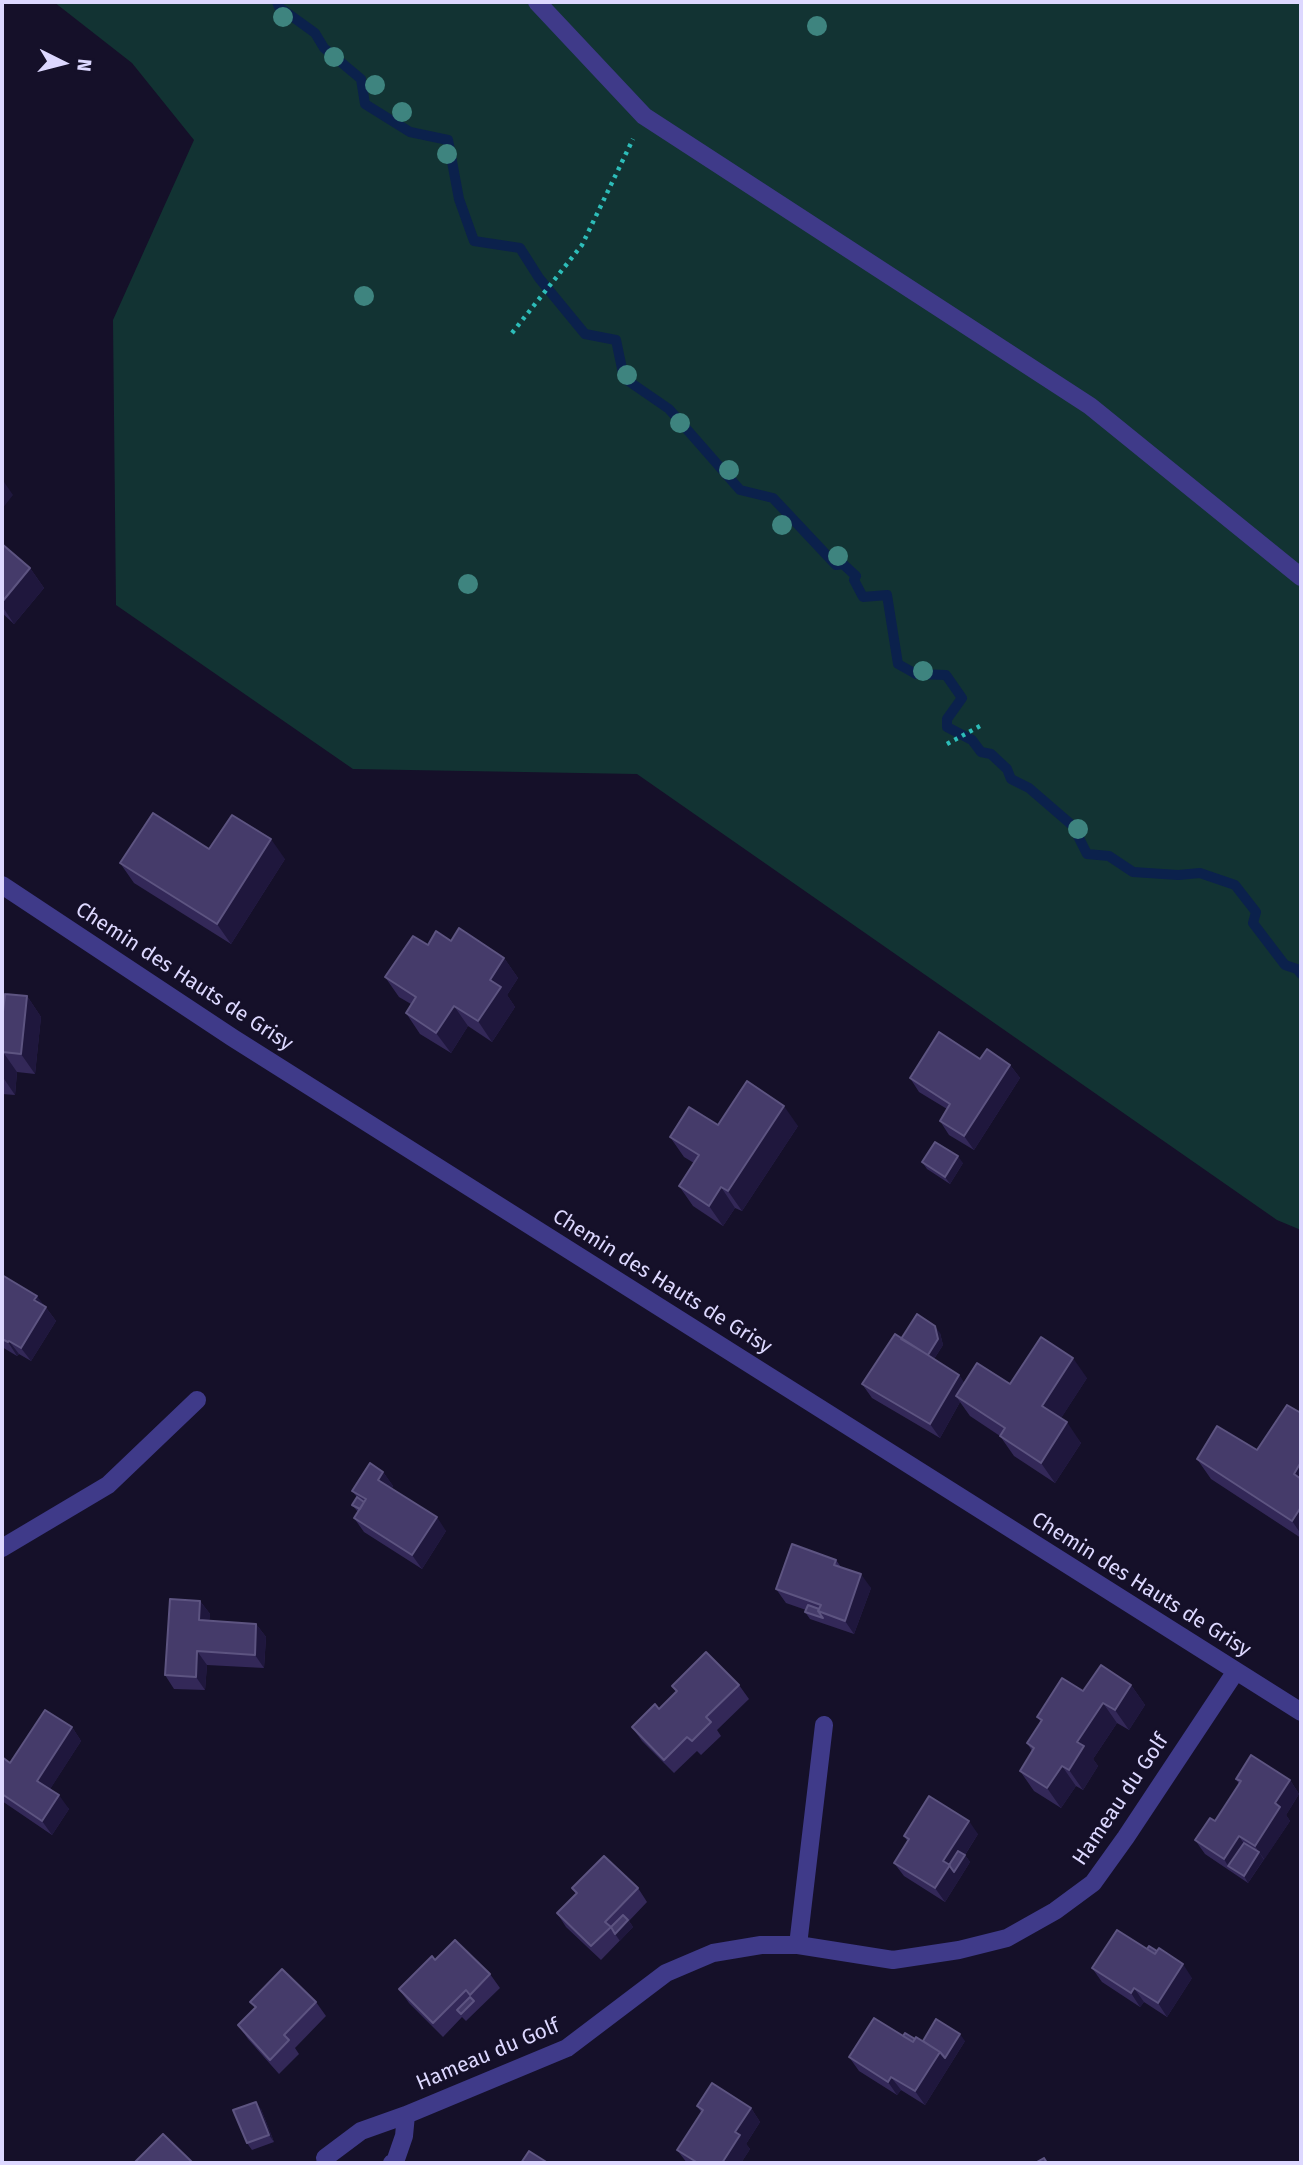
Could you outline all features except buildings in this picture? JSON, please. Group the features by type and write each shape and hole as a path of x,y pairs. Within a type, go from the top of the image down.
{"street":[{"path":"537,2 644,116 1090,406 1301,577"},
{"name":"Chemin des Hauts de Grisy","path":"2,885 233,1038 1301,1712"},
{"path":"2,1548 108,1485 197,1400"},
{"name":"Hameau du Golf","path":"392,2163 395,2162 404,2136 406,2115 567,2048 666,1973 713,1953 761,1945 798,1945 893,1960 959,1950 1007,1938 1055,1911 1093,1883 1236,1671"},
{"path":"798,1945 824,1725"},
{"path":"327,2162 361,2132 406,2115"}],"path":[{"path":"512,333 582,245 644,116"},
{"path":"947,744 980,726"}],"green space":[{"path":"54,2 1301,2 1301,1230 1277,1220 637,774 353,769 116,605 113,320 194,140 132,63"}],"waterway":[{"path":"277,2 279,7 315,33 324,48 361,79 365,104 410,132 448,140 459,199 474,241 520,248 539,278 585,334 616,340 624,378 669,409 740,490 773,498 836,565 843,564 856,576 854,580 863,597 887,595 898,664 916,674 946,675 962,698 947,719 947,727 972,740 981,752 991,754 1007,769 1011,779 1029,788 1073,826 1087,854 1109,856 1133,872 1178,875 1200,873 1235,885 1256,912 1253,923 1285,965 1297,969 1301,974"}]}
